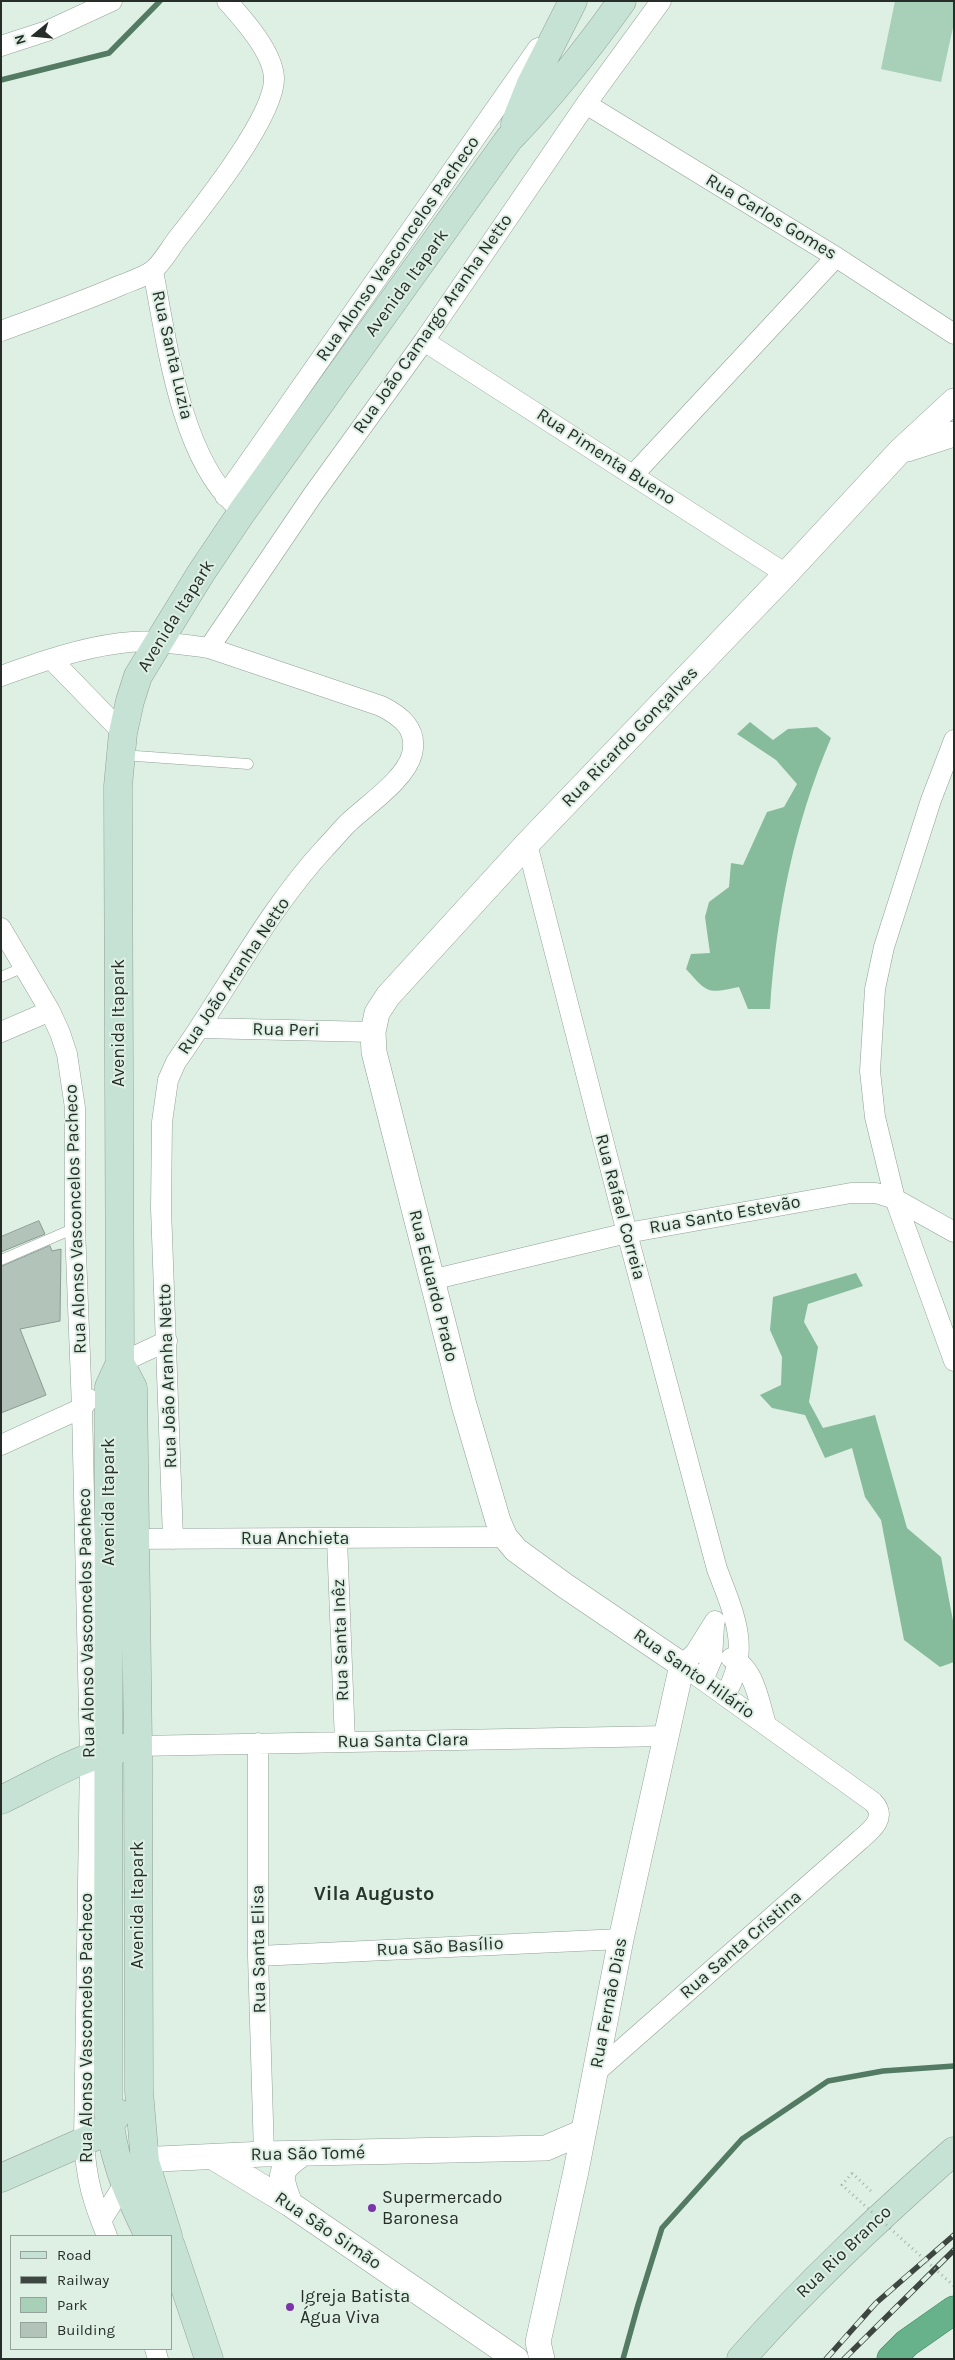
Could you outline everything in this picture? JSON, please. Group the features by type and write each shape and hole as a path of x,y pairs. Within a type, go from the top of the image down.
{"highway":[{"path":"891,2359 907,2343 954,2310"},
{"path":"916,2359 954,2328"}],"main road":[{"name":"Rua Alonso Vasconcelos Pacheco","path":"509,139 531,84 572,1"},
{"name":"Avenida Itapark","path":"149,2235 124,2184 109,2126 99,1754 97,1540 109,1387 120,1363 118,786 122,744 130,700 138,676 234,504 509,139 534,114 581,57 622,1"},
{"name":"Avenida Itapark","path":"120,1363 133,1388 138,1746 139,2091 145,2162 168,2235"},
{"path":"1,1800 99,1754 138,1746"},
{"path":"99,1754 122,1759 130,1772 138,1881"},
{"path":"1,2178 84,2141 109,2126 120,2110 139,2091"},
{"name":"Rua Rio Branco","path":"741,2359 829,2266 954,2151"},
{"path":"172,2249 204,2347"},
{"path":"172,2285 204,2347"}],"street":[{"path":"1,30 11,43 71,21 112,1"},
{"path":"1,331 92,298 153,271 214,192 254,130 269,101 274,75 266,53 227,1"},
{"name":"Rua Alonso Vasconcelos Pacheco","path":"234,504 572,1"},
{"name":"Rua João Camargo Aranha Netto","path":"209,648 312,496 424,341 586,104 661,1"},
{"name":"Rua Carlos Gomes","path":"586,104 836,257 954,334"},
{"path":"634,474 836,257"},
{"name":"Rua Santa Luzia","path":"153,271 175,382 189,430 208,469 234,504"},
{"name":"Rua Pimenta Bueno","path":"424,341 634,474 786,574"},
{"name":"Rua Ricardo Gonçalves","path":"373,1032 378,1013 388,996 527,844 786,574 900,451 954,401"},
{"name":"Rua Ricardo Gonçalves","path":"900,451 954,434"},
{"name":"Rua João Aranha Netto","path":"1,676 51,659 122,642 158,641 209,648 398,714 408,725 413,747 404,770 348,824 305,872 280,905 176,1062 168,1080 162,1122 162,1208 174,1539"},
{"path":"51,659 122,744"},
{"path":"954,740 889,930 875,988 870,1071 875,1117 895,1199 954,1361"},
{"name":"Rua Rafael Correia","path":"527,844 716,1569 734,1618 739,1647 739,1662 734,1680 725,1695"},
{"name":"Rua Alonso Vasconcelos Pacheco","path":"1,928 50,1011 67,1054 74,1099 75,1228 82,1408 97,1540"},
{"path":"1,1032 50,1011"},
{"name":"Rua Peri","path":"200,1028 373,1032"},
{"name":"Rua Eduardo Prado","path":"373,1032 379,1074 431,1280 469,1422 498,1521 505,1536"},
{"name":"Rua Santo Estevão","path":"431,1280 627,1233 851,1193 876,1193 895,1199 954,1232"},
{"path":"1,1445 82,1408 120,1363 168,1341"},
{"name":"Rua Anchieta","path":"97,1540 505,1536"},
{"name":"Rua Santo Hilário","path":"505,1536 516,1550 549,1574 725,1695 873,1802 880,1814"},
{"name":"Rua Santa Inêz","path":"337,1538 345,1742"},
{"name":"Rua Rafael Correia","path":"703,1680 712,1659 716,1569"},
{"path":"682,1665 695,1653 715,1621"},
{"path":"712,1659 726,1658 739,1662 747,1670 753,1682 766,1724"},
{"name":"Rua Fernão Dias","path":"513,2357 540,2350 622,1939 682,1665"},
{"name":"Rua Santa Clara","path":"138,1746 667,1736"},
{"name":"Rua Santa Elisa","path":"258,1743 258,1956 264,2154"},
{"name":"Rua Alonso Vasconcelos Pacheco","path":"99,1754 84,2141 86,2174 104,2229"},
{"name":"Rua Santa Cristina","path":"596,2072 867,1834 876,1824 880,1814"},
{"name":"Rua São Basílio","path":"258,1956 622,1939"},
{"name":"Rua São Tomé","path":"145,2162 159,2159 264,2154 546,2148 584,2132"},
{"path":"546,2148 576,2171"},
{"path":"290,2204 284,2188 283,2174 285,2166 302,2154"},
{"name":"Rua São Simão","path":"214,2157 290,2204 513,2357"},
{"path":"104,2229 124,2184 134,2171 145,2162"}],"lane":[{"path":"122,744 248,764"},
{"path":"1,977 24,967"},
{"path":"1,1260 75,1228"}],"path":[{"path":"871,2191 852,2173 842,2185 954,2286"}],"green space":[{"path":"895,1 954,1 954,23 941,82 881,69"},
{"path":"750,722 773,740 788,729 817,727 831,738 807,804 789,871 777,940 770,1009 748,1009 739,987 720,991 708,990 686,969 691,954 710,953 705,917 709,902 729,887 731,863 743,865 767,812 784,807 797,784 776,760 737,734"},
{"path":"856,1273 863,1286 808,1304 804,1322 818,1347 809,1402 823,1428 875,1415 907,1528 941,1557 954,1626 954,1662 940,1667 904,1640 881,1520 865,1497 852,1448 825,1458 805,1415 772,1408 760,1395 781,1385 782,1357 770,1330 773,1297"}],"building":[{"path":"39,1221 45,1234 1,1252 1,1237"},
{"path":"50,1246 52,1251 61,1249 60,1321 20,1329 46,1395 1,1413 1,1267"}],"waterway":[{"path":"1,80 109,53 160,1"},
{"path":"623,2359 662,2228 742,2139 828,2081 883,2071 954,2066"}],"railway":[{"path":"826,2359 876,2303 954,2235"},
{"path":"844,2359 954,2250"}],"place":[{"name":"Supermercado Baronesa","path":"372,2208"},
{"name":"Igreja Batista Água Viva","path":"290,2307"}],"district":[{"name":"Vila Augusto","path":"374,1894"}]}
